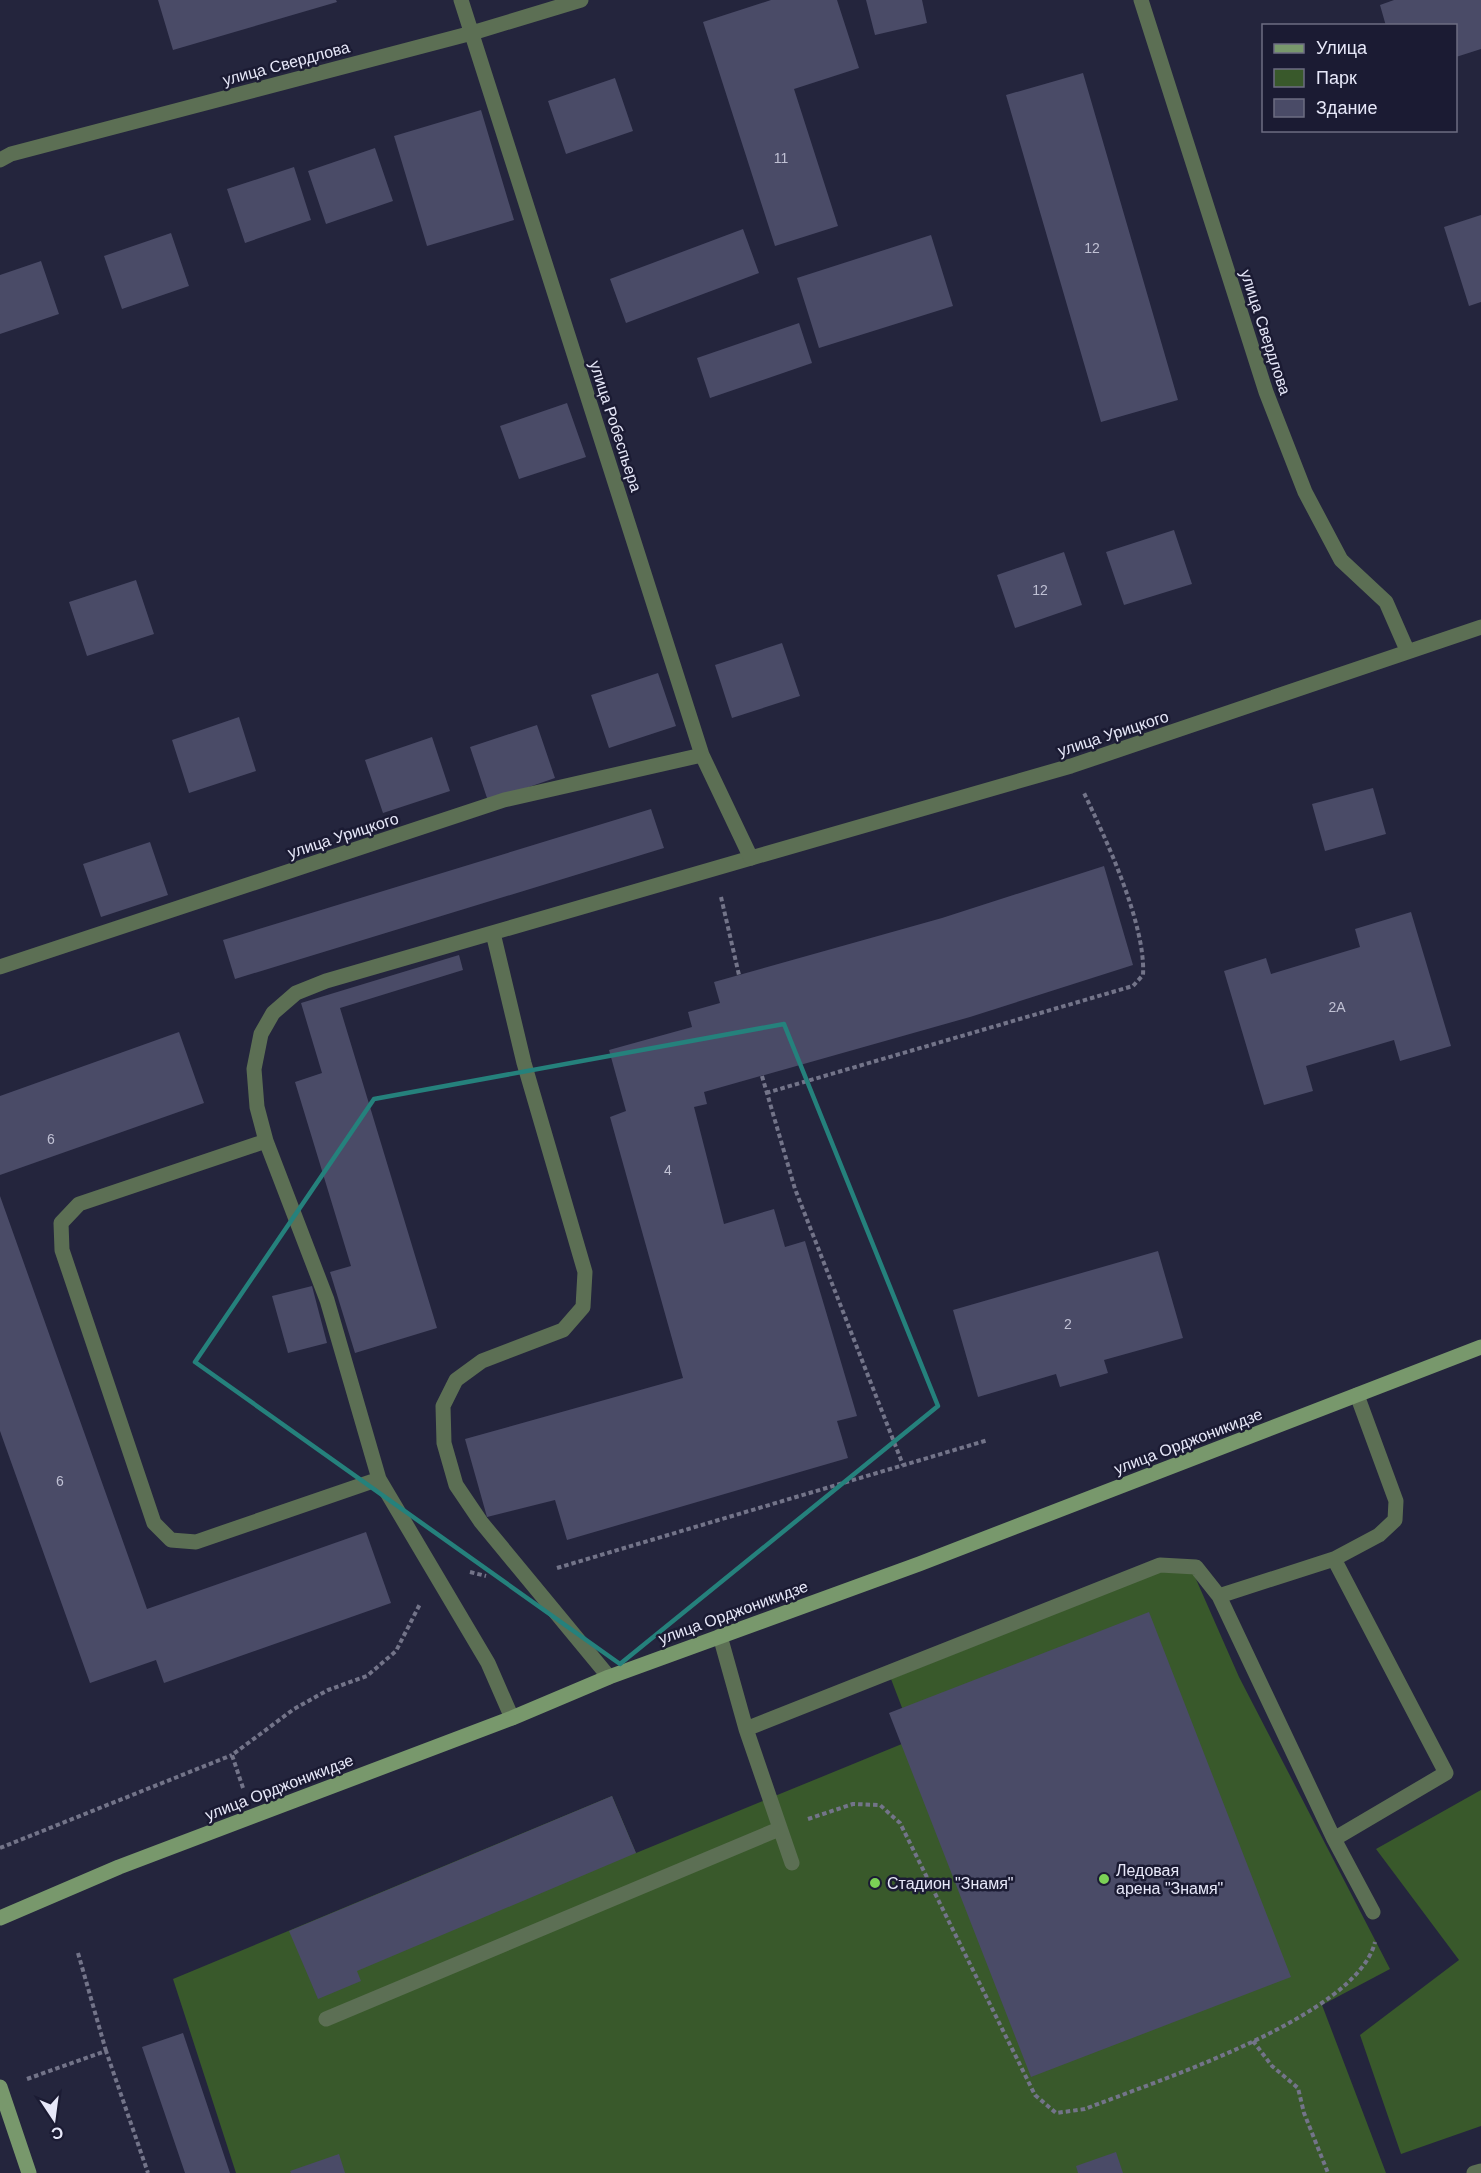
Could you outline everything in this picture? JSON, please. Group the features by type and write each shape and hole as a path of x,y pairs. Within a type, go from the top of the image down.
{"main road":[{"name":"улица Орджоникидзе","path":"0,1918 119,1867 512,1718 609,1677 920,1564 1481,1347"},
{"path":"0,2088 29,2173"}],"street":[{"name":"улица Робеспьера","path":"461,0 702,755 752,858"},
{"name":"улица Свердлова","path":"0,160 11,154 472,33 581,0"},
{"name":"улица Свердлова","path":"1141,0 1266,392 1305,492 1341,560 1386,603 1407,650"},
{"name":"улица Урицкого","path":"512,1718 488,1664 378,1479 327,1300 266,1142 257,1107 254,1069 261,1034 273,1013 296,993 326,981 1071,766 1333,679 1407,650 1481,627"},
{"name":"улица Урицкого","path":"0,967 504,800 702,755"},
{"path":"493,933 524,1063 585,1272 583,1307 563,1330 482,1361 456,1380 443,1406 444,1443 456,1485 481,1522 609,1677"},
{"path":"266,1142 78,1204 61,1222 62,1250 154,1523 171,1540 196,1542 378,1479"},
{"path":"1219,1596 1334,1559 1379,1535 1395,1520 1396,1501 1357,1395"},
{"path":"1334,1559 1446,1773 1334,1839"},
{"path":"746,1729 1160,1565 1196,1568 1219,1596 1334,1839 1373,1912"},
{"path":"720,1636 746,1729 792,1863"},
{"path":"326,2019 779,1829"},
{"path":"1474,2173 1481,2171"}],"path":[{"path":"766,1093 1133,986 1143,975 1144,960 1125,889 1100,827 1071,766"},
{"path":"715,868 739,975"},
{"path":"762,1076 795,1189 903,1465"},
{"path":"469,1572 499,1580 528,1577 988,1440"},
{"path":"0,1848 232,1755 294,1709 328,1690 367,1676 396,1651 415,1618"},
{"path":"232,1755 244,1789"},
{"path":"779,1829 853,1804 880,1804 900,1823 1035,2095 1056,2113 1085,2109 1253,2041 1322,2005 1354,1977 1373,1951 1378,1929 1373,1912"},
{"path":"78,1953 106,2051 148,2173"},
{"path":"1253,2041 1272,2067 1298,2088 1304,2114 1328,2173"},
{"path":"0,2088 106,2051"}],"highlighted area":[{"path":"784,1024 938,1406 620,1664 195,1362 374,1099"}],"green space":[{"name":"Стадион \"Знамя\"","path":"1188,1561 1239,1677 1390,1969 1322,2005 1386,2173 236,2173 173,1979 612,1796 636,1853 914,1739 891,1679"},
{"path":"1481,1790 1481,2126 1401,2154 1360,2035 1459,1960 1376,1849"}],"building":[{"path":"158,0 336,0 337,2 173,50"},
{"path":"771,0 837,0 859,68 794,89 838,226 775,246 703,22"},
{"path":"866,0 922,0 927,23 875,35"},
{"path":"1394,0 1481,0 1481,49 1457,57 1457,24 1385,24 1380,5"},
{"path":"1083,73 1178,400 1101,422 1006,95"},
{"path":"615,78 633,131 566,154 548,101"},
{"path":"481,110 514,220 427,246 394,136"},
{"path":"375,148 393,201 326,224 308,171"},
{"path":"294,167 311,220 245,243 227,189"},
{"path":"1481,215 1481,302 1469,306 1444,227"},
{"path":"743,229 759,273 626,323 610,279"},
{"path":"171,233 189,286 122,309 104,256"},
{"path":"931,235 953,306 819,348 797,278"},
{"path":"41,261 59,314 0,334 0,275"},
{"path":"799,323 812,363 710,398 697,358"},
{"path":"567,403 586,457 519,479 500,426"},
{"path":"1174,530 1192,584 1124,605 1106,552"},
{"path":"1064,552 1082,605 1015,628 997,575"},
{"path":"136,580 154,634 87,656 69,602"},
{"path":"782,643 800,696 732,718 715,665"},
{"path":"658,673 676,726 609,748 591,695"},
{"path":"239,717 256,771 189,793 172,740"},
{"path":"537,725 555,778 488,801 470,747"},
{"path":"432,737 450,791 383,813 365,760"},
{"path":"1373,788 1386,834 1325,851 1312,804"},
{"path":"651,809 664,848 235,979 223,940"},
{"path":"150,842 168,895 101,917 83,864"},
{"path":"1104,866 1133,965 970,1017 704,1092 707,1104 694,1107 724,1224 774,1209 785,1247 805,1241 857,1416 837,1421 848,1458 567,1540 555,1500 487,1517 465,1439 683,1378 610,1117 626,1111 609,1050 692,1027 688,1012 720,1003 714,982 942,918"},
{"path":"1411,912 1451,1046 1400,1061 1394,1040 1306,1066 1313,1091 1264,1105 1224,971 1266,958 1271,974 1360,947 1355,929"},
{"path":"459,955 463,970 340,1008 437,1328 355,1353 330,1272 351,1266 295,1082 322,1073 301,1003"},
{"path":"179,1032 204,1103 0,1175 0,1096"},
{"path":"0,1196 147,1609 366,1532 391,1603 164,1683 156,1660 90,1683 0,1431"},
{"path":"1158,1251 1183,1338 1104,1360 1108,1373 1060,1387 1056,1374 978,1397 953,1310"},
{"path":"312,1286 327,1343 288,1353 272,1296"},
{"name":"Ледовая арена \"Знамя\"","path":"1149,1612 1291,1977 1031,2077 889,1713"},
{"path":"612,1796 636,1853 357,1971 361,1981 318,1999 289,1931"},
{"path":"183,2033 230,2173 185,2173 142,2047"},
{"path":"1116,2152 1123,2173 1078,2173 1076,2166"},
{"path":"339,2154 345,2173 291,2173 290,2171"}],"place":[{"name":"Ледовая арена \"Знамя\"","path":"1104,1879"},
{"name":"Стадион \"Знамя\"","path":"875,1883"}]}
